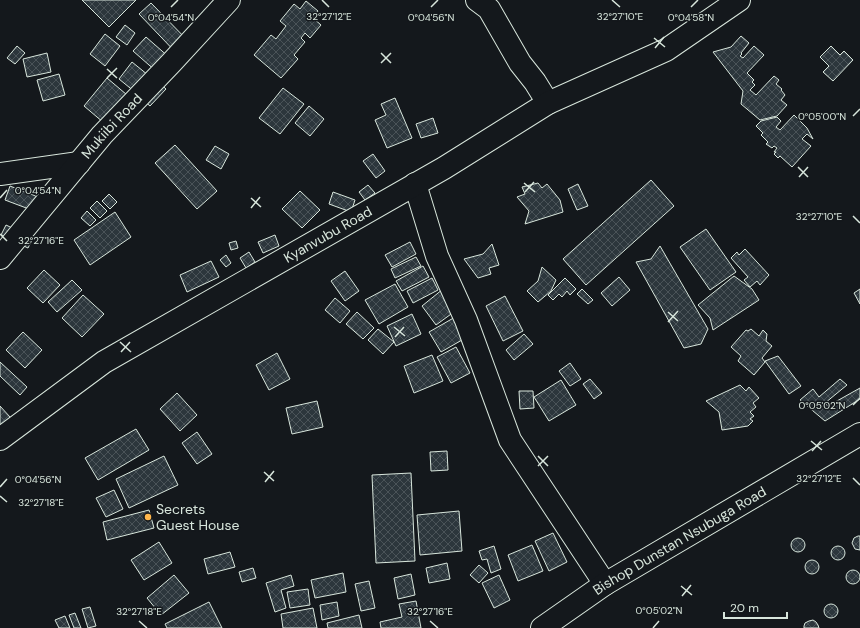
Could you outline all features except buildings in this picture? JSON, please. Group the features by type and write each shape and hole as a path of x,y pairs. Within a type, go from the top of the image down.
{"street":[{"name":"Mukiibi Road","path":"0,258 102,135 229,0"},
{"path":"477,0 489,9 520,63 548,103"},
{"name":"Kyanvubu Road","path":"0,438 104,362 450,164 548,103 666,50 739,0"},
{"path":"0,174 79,163"},
{"path":"415,184 437,256 466,320 510,440 605,584"},
{"name":"Bishop Dunstan Nsubuga Road","path":"542,628 605,584 860,434"}],"place":[{"name":"Secrets Guest House","path":"148,517"}]}
